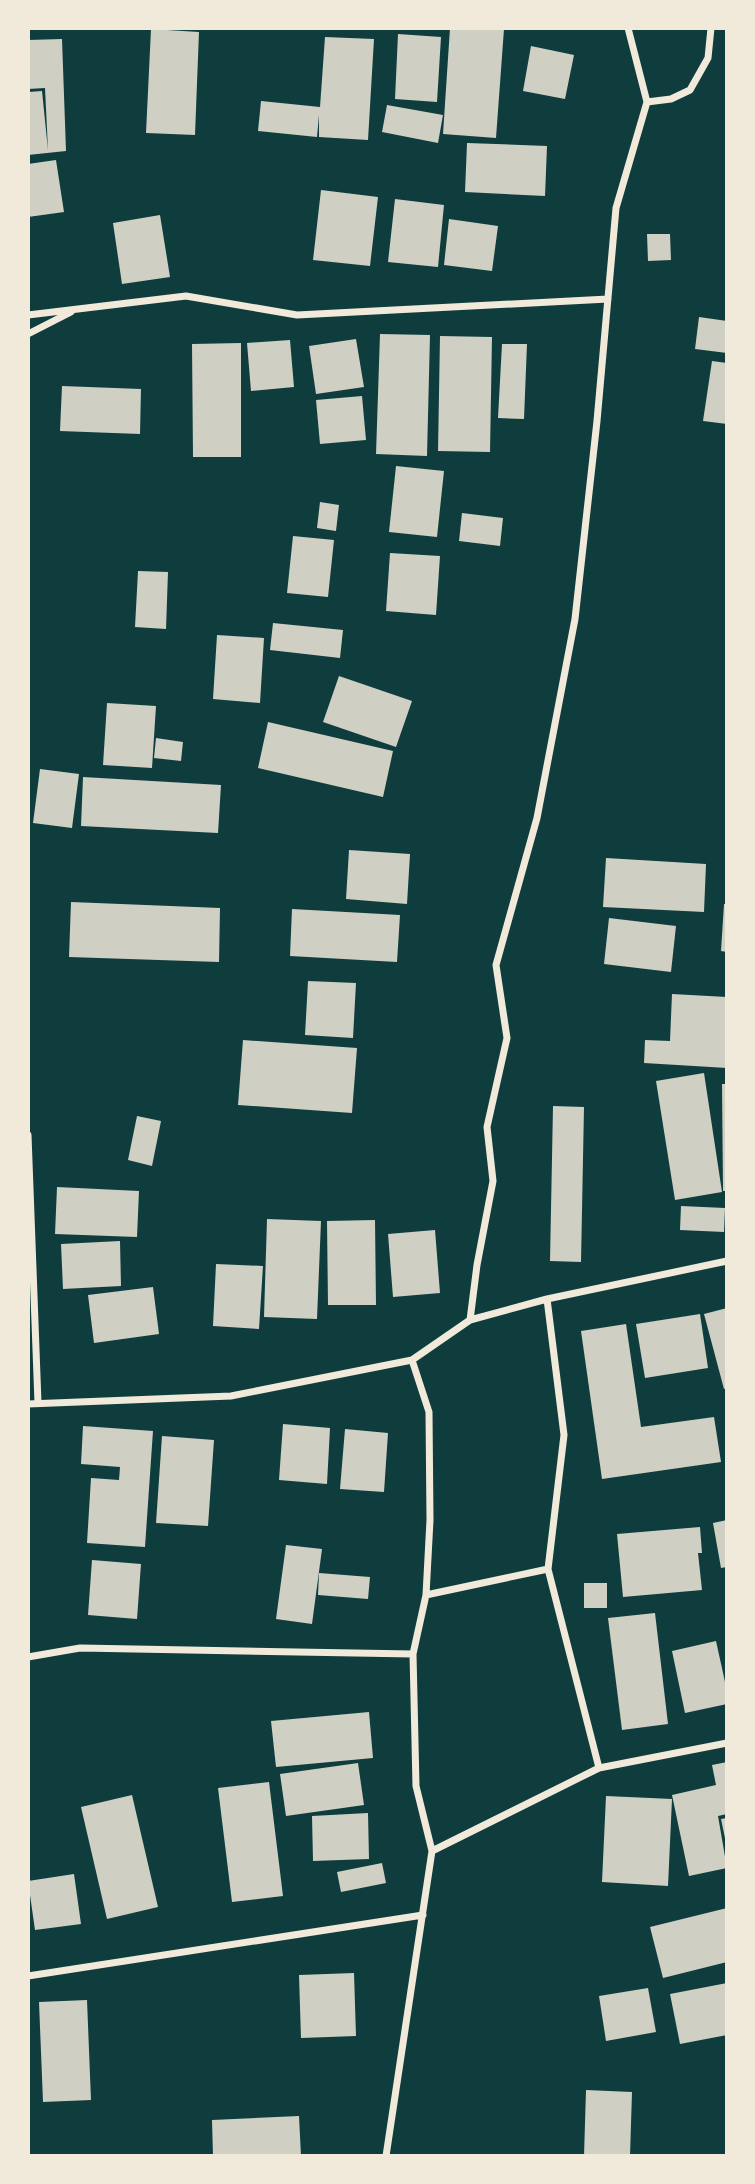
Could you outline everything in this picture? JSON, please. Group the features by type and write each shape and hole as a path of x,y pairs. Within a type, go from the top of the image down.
{"street":[{"path":"470,1320 493,1181 487,1127 507,1038 496,965 537,818 575,619 616,208 647,102 628,28"},
{"path":"647,102 671,99 690,90 708,58 711,28"},
{"path":"28,315 187,296 297,315 608,299"},
{"path":"28,334 77,309"},
{"path":"28,1135 38,1403"},
{"path":"28,1404 231,1396 412,1360 470,1320 547,1299 727,1261"},
{"path":"547,1299 564,1435 548,1569 598,1768"},
{"path":"386,2156 432,1851 416,1786 413,1654 426,1595 430,1520 429,1412 412,1360"},
{"path":"426,1595 548,1569"},
{"path":"28,1657 80,1648 413,1654"},
{"path":"432,1851 598,1768 727,1743"},
{"path":"28,1976 423,1915"}],"building":[{"path":"450,28 504,29 496,138 443,134"},
{"path":"151,29 199,32 195,135 146,133"},
{"path":"398,34 441,37 437,102 395,99"},
{"path":"325,37 374,39 368,140 319,137 319,115 317,137 258,131 261,101 320,107"},
{"path":"62,39 66,151 28,155 28,92 42,91 48,150 45,88 28,89 28,40"},
{"path":"531,46 574,55 565,99 523,91"},
{"path":"387,105 443,115 438,143 382,132"},
{"path":"467,143 547,146 545,196 465,192"},
{"path":"56,160 64,212 28,217 28,164"},
{"path":"321,190 378,197 370,266 313,260"},
{"path":"395,199 444,205 438,267 388,262"},
{"path":"160,215 170,277 122,284 113,223"},
{"path":"449,219 498,226 492,271 444,265"},
{"path":"647,234 670,234 671,260 648,261"},
{"path":"699,317 727,321 727,353 695,349"},
{"path":"380,334 430,335 427,456 376,454"},
{"path":"440,336 492,337 490,452 438,451"},
{"path":"356,339 364,387 316,394 309,346"},
{"path":"290,340 294,387 251,391 247,343"},
{"path":"241,343 241,457 193,457 192,344"},
{"path":"502,344 527,344 524,419 498,418"},
{"path":"712,361 727,363 727,424 703,421"},
{"path":"62,386 141,389 140,434 60,431"},
{"path":"362,396 366,440 320,444 316,400"},
{"path":"396,466 444,471 437,537 389,532"},
{"path":"320,502 339,505 336,531 317,528"},
{"path":"462,513 503,518 500,546 459,541"},
{"path":"293,536 334,540 328,597 287,593"},
{"path":"390,553 440,556 436,615 386,611"},
{"path":"138,571 168,572 166,629 135,627"},
{"path":"273,623 343,630 340,658 270,650"},
{"path":"217,635 264,638 260,703 213,699"},
{"path":"339,676 412,701 396,747 323,722"},
{"path":"107,703 156,706 152,768 103,765"},
{"path":"268,722 393,751 383,797 258,768"},
{"path":"156,738 183,742 181,761 154,758"},
{"path":"40,769 79,774 72,828 33,823"},
{"path":"83,777 221,785 218,833 81,826"},
{"path":"349,850 410,854 407,904 346,899"},
{"path":"606,858 706,864 704,912 603,907"},
{"path":"71,902 220,908 219,962 69,957"},
{"path":"724,904 727,904 727,952 721,951"},
{"path":"292,909 400,915 397,962 290,956"},
{"path":"609,918 676,926 671,972 604,964"},
{"path":"308,981 356,983 353,1038 305,1035"},
{"path":"672,994 727,997 727,1068 644,1063 645,1040 670,1041"},
{"path":"243,1040 357,1048 352,1113 238,1105"},
{"path":"704,1073 722,1192 675,1200 656,1081"},
{"path":"722,1084 727,1084 727,1191 723,1191"},
{"path":"553,1106 584,1107 581,1262 550,1261"},
{"path":"137,1116 161,1121 152,1166 128,1160"},
{"path":"57,1187 139,1191 137,1237 55,1234"},
{"path":"681,1206 725,1208 724,1232 680,1230"},
{"path":"267,1219 321,1221 317,1319 264,1317"},
{"path":"375,1220 376,1305 328,1305 327,1221"},
{"path":"435,1230 440,1293 393,1297 388,1234"},
{"path":"120,1241 121,1286 63,1289 61,1244"},
{"path":"216,1264 263,1266 259,1329 213,1326"},
{"path":"153,1287 159,1334 94,1343 88,1295"},
{"path":"727,1308 727,1388 724,1389 704,1314"},
{"path":"700,1314 708,1368 645,1378 636,1324"},
{"path":"626,1324 641,1427 714,1417 721,1462 602,1479 581,1331"},
{"path":"283,1424 330,1428 327,1484 279,1480"},
{"path":"83,1426 153,1431 145,1547 87,1543 91,1478 119,1480 120,1467 81,1464"},
{"path":"345,1429 388,1433 384,1492 340,1489"},
{"path":"162,1436 214,1440 208,1526 156,1523"},
{"path":"727,1520 727,1567 721,1568 713,1523"},
{"path":"700,1527 702,1553 698,1553 702,1590 623,1597 617,1534"},
{"path":"286,1545 322,1549 312,1624 276,1619"},
{"path":"92,1560 141,1564 137,1619 88,1615"},
{"path":"319,1573 370,1577 368,1599 318,1595"},
{"path":"584,1583 607,1583 607,1608 584,1608"},
{"path":"655,1613 668,1724 622,1730 608,1618"},
{"path":"716,1641 727,1691 727,1704 685,1713 672,1651"},
{"path":"369,1712 373,1758 276,1767 271,1721"},
{"path":"727,1762 727,1814 718,1816 727,1868 689,1876 672,1795 716,1785 712,1765"},
{"path":"358,1763 364,1805 286,1816 280,1774"},
{"path":"269,1782 283,1896 232,1902 218,1788"},
{"path":"132,1795 158,1907 107,1919 81,1807"},
{"path":"606,1796 672,1799 668,1886 602,1882"},
{"path":"368,1813 369,1859 313,1861 312,1816"},
{"path":"727,1818 727,1843 726,1843 721,1819"},
{"path":"382,1863 386,1883 341,1892 337,1872"},
{"path":"74,1874 81,1924 35,1930 28,1881"},
{"path":"727,1908 727,1962 663,1978 650,1927"},
{"path":"354,1973 356,2036 301,2038 299,1975"},
{"path":"727,1983 727,2035 680,2044 670,1994"},
{"path":"648,1988 656,2032 606,2041 599,1996"},
{"path":"87,2000 91,2100 43,2102 39,2002"},
{"path":"586,2090 632,2092 630,2156 584,2156"},
{"path":"299,2116 301,2156 213,2156 212,2120"}]}
